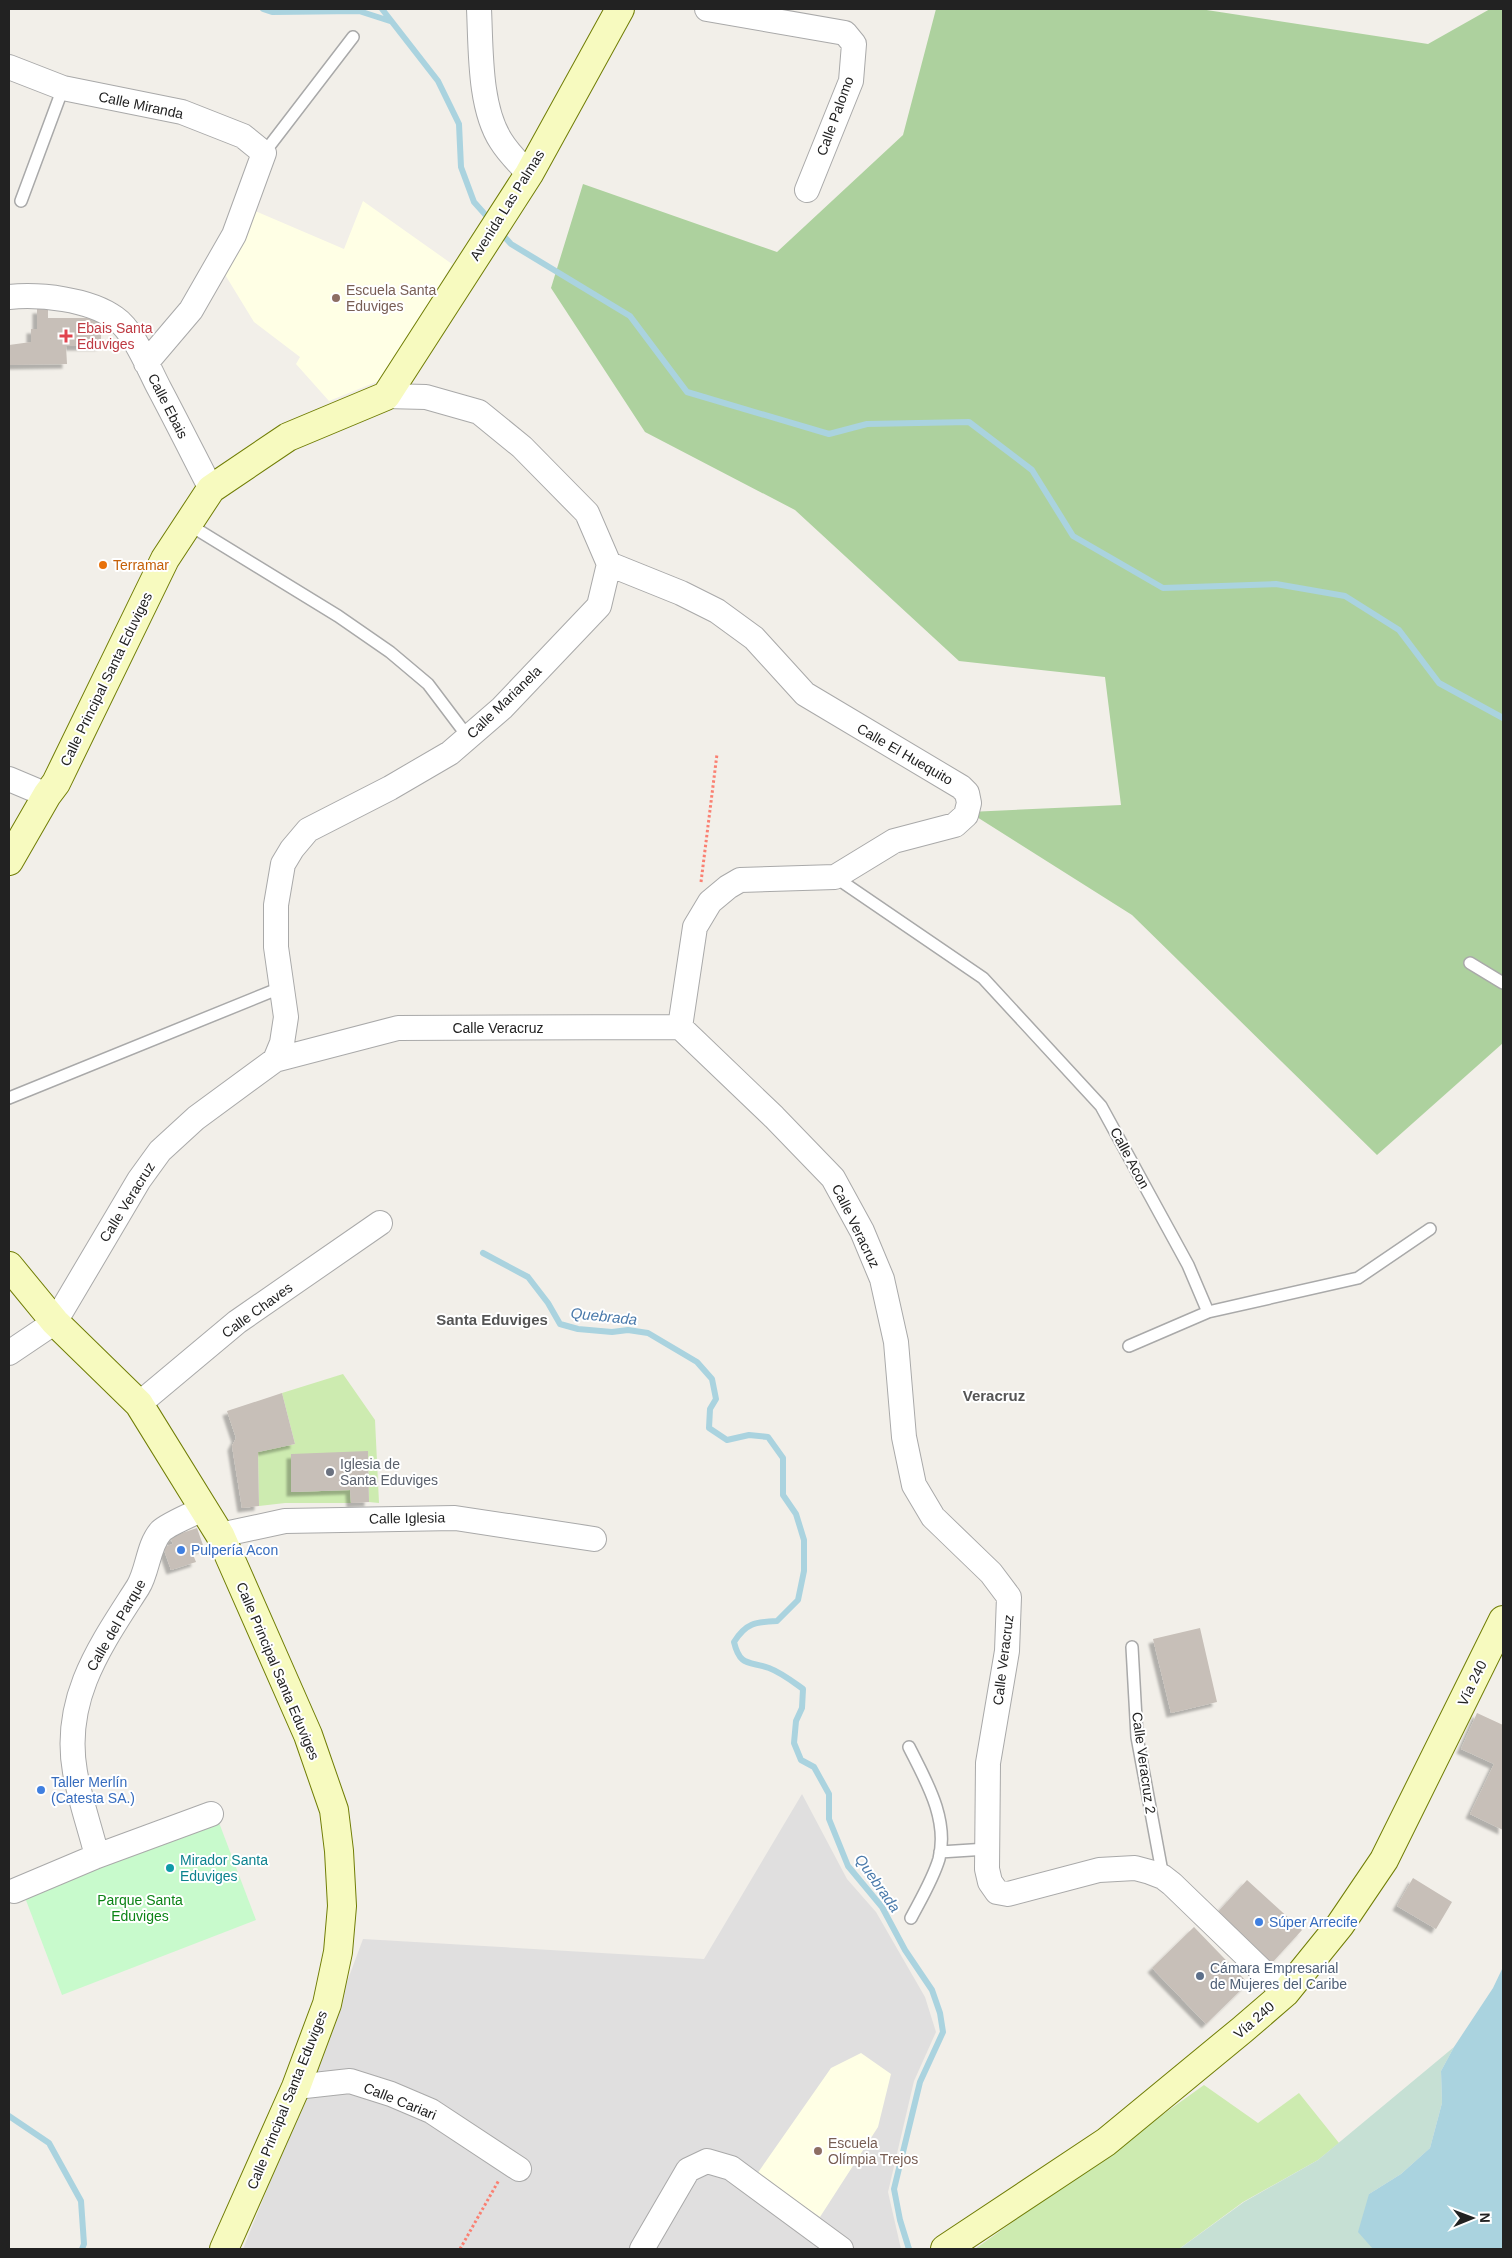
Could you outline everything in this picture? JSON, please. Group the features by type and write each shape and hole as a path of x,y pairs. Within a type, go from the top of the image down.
{"street":[{"path":"479,9 482,64 488,110 500,140 529,174"},
{"name":"Avenida Las Palmas","path":"386,396 529,174 620,9"},
{"name":"Calle Palomo","path":"707,9 845,33 854,44 851,81 807,190"},
{"name":"Calle Miranda","path":"9,67 63,88 182,112 242,136 264,153"},
{"path":"146,363 191,310 234,235 264,153"},
{"name":"Calle Ebais","path":"9,297 63,299 101,309 117,318 130,335 146,363 211,489"},
{"path":"386,396 426,397 479,412 522,447 587,513 609,564"},
{"name":"Calle Principal Santa Eduviges","path":"9,861 56,782 164,559 211,489 288,437 386,396"},
{"name":"Calle Marianela","path":"274,1060 282,1043 286,1017 280,988 276,947 276,905 283,864 292,849 308,830 390,788 450,753 502,708 599,606 609,564"},
{"name":"Calle El Huequito","path":"609,564 681,593 717,611 754,638 805,694 962,787 967,793 969,803 966,815 955,825 894,841 835,877 740,880 728,887 710,902 695,928 680,1027"},
{"path":"9,779 47,795"},
{"name":"Calle Veracruz","path":"55,1322 139,1180 160,1151 196,1118 274,1060 398,1028 680,1027 774,1117 833,1178 862,1232 882,1279 896,1342 904,1437 914,1485 934,1517 991,1573 1009,1598 1007,1651 988,1763 988,1876 997,1892 1008,1894 1099,1870 1135,1868 1163,1877 1284,1993"},
{"name":"Calle Chaves","path":"139,1404 237,1322 380,1222"},
{"name":"Calle Principal Santa Eduviges","path":"9,1266 55,1322 139,1404 205,1508 220,1535 308,1735 334,1810 342,1906 338,1952 327,2004 296,2087 224,2249"},
{"path":"9,1353 55,1322"},
{"name":"Calle del Parque","path":"97,1856 75,1772 71,1736 75,1708 97,1652 145,1576 152,1548 161,1531 205,1508"},
{"name":"Calle Iglesia","path":"220,1535 285,1521 454,1518 594,1540"},
{"name":"Vía 240","path":"945,2249 1106,2142 1284,1993 1340,1926 1384,1860 1503,1620"},
{"path":"14,1891 97,1856 211,1814"},
{"name":"Calle Cariari","path":"296,2087 350,2082 391,2094 431,2111 514,2166"},
{"path":"642,2249 688,2170 707,2161 731,2168 841,2249"}],"lane":[{"path":"264,153 353,37"},
{"path":"21,202 63,88"},
{"path":"188,524 338,616 390,652 428,684 468,737"},
{"name":"Calle Acon","path":"835,877 983,978 1101,1106 1188,1266 1208,1312"},
{"path":"1470,964 1503,983"},
{"path":"9,1098 280,988"},
{"path":"1129,1346 1208,1312 1358,1278 1430,1229"},
{"name":"Calle Veracruz 2","path":"1132,1648 1138,1737 1163,1877"},
{"path":"909,1747 934,1798 942,1832 940,1852 931,1880 911,1918"},
{"path":"940,1852 987,1849"}],"path":[{"path":"700,889 717,754"},
{"path":"460,2249 514,2166"}],"shaded area":[{"name":"Escuela Santa Eduviges","path":"363,201 452,264 386,378 329,401 296,364 300,357 254,322 224,273 253,210 344,249"},
{"path":"802,1794 847,1879 876,1912 925,1997 936,2032 914,2081 888,2192 901,2249 243,2249 298,2113 363,1939 704,1959"},
{"path":"1454,2047 1441,2071 1442,2103 1430,2148 1401,2174 1369,2194 1373,2249 1179,2249 1244,2202 1318,2160"},
{"name":"Escuela Olímpia Trejos","path":"861,2053 891,2074 878,2127 820,2217 757,2174 831,2068"}],"green space":[{"path":"936,9 1200,9 1428,44 1490,9 1503,9 1503,1043 1377,1155 1132,915 969,812 1121,805 1105,677 959,661 795,510 645,432 551,288 583,184 777,252 903,135"},
{"path":"343,1374 375,1420 379,1503 369,1502 368,1452 291,1455 291,1492 350,1490 351,1503 285,1503 259,1506 258,1452 295,1444 282,1393"},
{"name":"Parque Santa Eduviges","path":"218,1820 256,1920 62,1995 24,1895"},
{"path":"1204,2085 1258,2123 1299,2093 1339,2143 1318,2160 1243,2202 1179,2249 975,2249"}],"water":[{"path":"1503,1967 1503,2249 1373,2249 1358,2232 1369,2194 1401,2174 1430,2148 1442,2103 1441,2071 1454,2047 1493,1988"}],"building":[{"name":"Ebais Santa Eduviges","path":"37,309 48,309 48,318 101,318 101,346 66,346 67,364 9,365 9,345 31,342 31,329 37,329"},
{"path":"282,1393 295,1444 258,1452 259,1506 242,1508 232,1446 236,1438 227,1411"},
{"name":"Iglesia de Santa Eduviges","path":"368,1451 369,1502 351,1503 350,1490 291,1492 291,1454"},
{"name":"Pulpería Acon","path":"197,1528 204,1548 192,1552 196,1562 171,1570 163,1547 173,1544 170,1537"},
{"path":"1200,1628 1217,1702 1171,1713 1153,1639"},
{"path":"1477,1713 1503,1725 1503,1830 1470,1814 1494,1764 1461,1749"},
{"path":"1413,1878 1452,1902 1436,1929 1397,1906"},
{"name":"Súper Arrecife","path":"1247,1880 1302,1930 1270,1965 1216,1914"},
{"name":"Cámara Empresarial de Mujeres del Caribe","path":"1194,1927 1248,1983 1206,2024 1152,1968"}],"waterway":[{"name":"Quebrada","path":"263,9 272,12 359,11 390,21"},
{"path":"382,9 438,81 459,124 461,167 474,202 491,221"},
{"path":"499,231 511,244 630,316 687,392 829,434 867,424 969,422 1032,470 1073,536 1163,588 1276,584 1345,596 1399,630 1439,683 1503,718"},
{"name":"Quebrada","path":"483,1253 528,1277 548,1303 560,1324 578,1329 612,1332 628,1330 648,1333 697,1362 712,1379 716,1399 710,1409 709,1428 727,1440 749,1435 768,1437 783,1458 783,1495 796,1514 804,1540 804,1571 798,1600 777,1621 757,1623 747,1627 734,1642 739,1656 746,1662 774,1670 803,1689 802,1708 796,1721 794,1743 801,1760 814,1767 829,1794 829,1819 848,1866 882,1907 905,1950 932,1990 940,2013 943,2032 920,2082 894,2189 900,2220 909,2249"},
{"name":"Quebrada","path":"9,2116 49,2143 81,2201 84,2244 82,2249"}],"place":[{"name":"Escuela Santa Eduviges","path":"336,298"},
{"name":"Ebais Santa Eduviges","path":"66,336"},
{"name":"Terramar","path":"103,565"},
{"name":"Iglesia de Santa Eduviges","path":"330,1472"},
{"name":"Pulpería Acon","path":"181,1550"},
{"name":"Taller Merlín (Catesta SA.)","path":"41,1790"},
{"name":"Mirador Santa Eduviges","path":"170,1868"},
{"name":"Súper Arrecife","path":"1259,1922"},
{"name":"Cámara Empresarial de Mujeres del Caribe","path":"1200,1976"},
{"name":"Escuela Olímpia Trejos","path":"818,2151"}],"district":[{"name":"Santa Eduviges","path":"492,1319"},
{"name":"Veracruz","path":"994,1395"}]}
